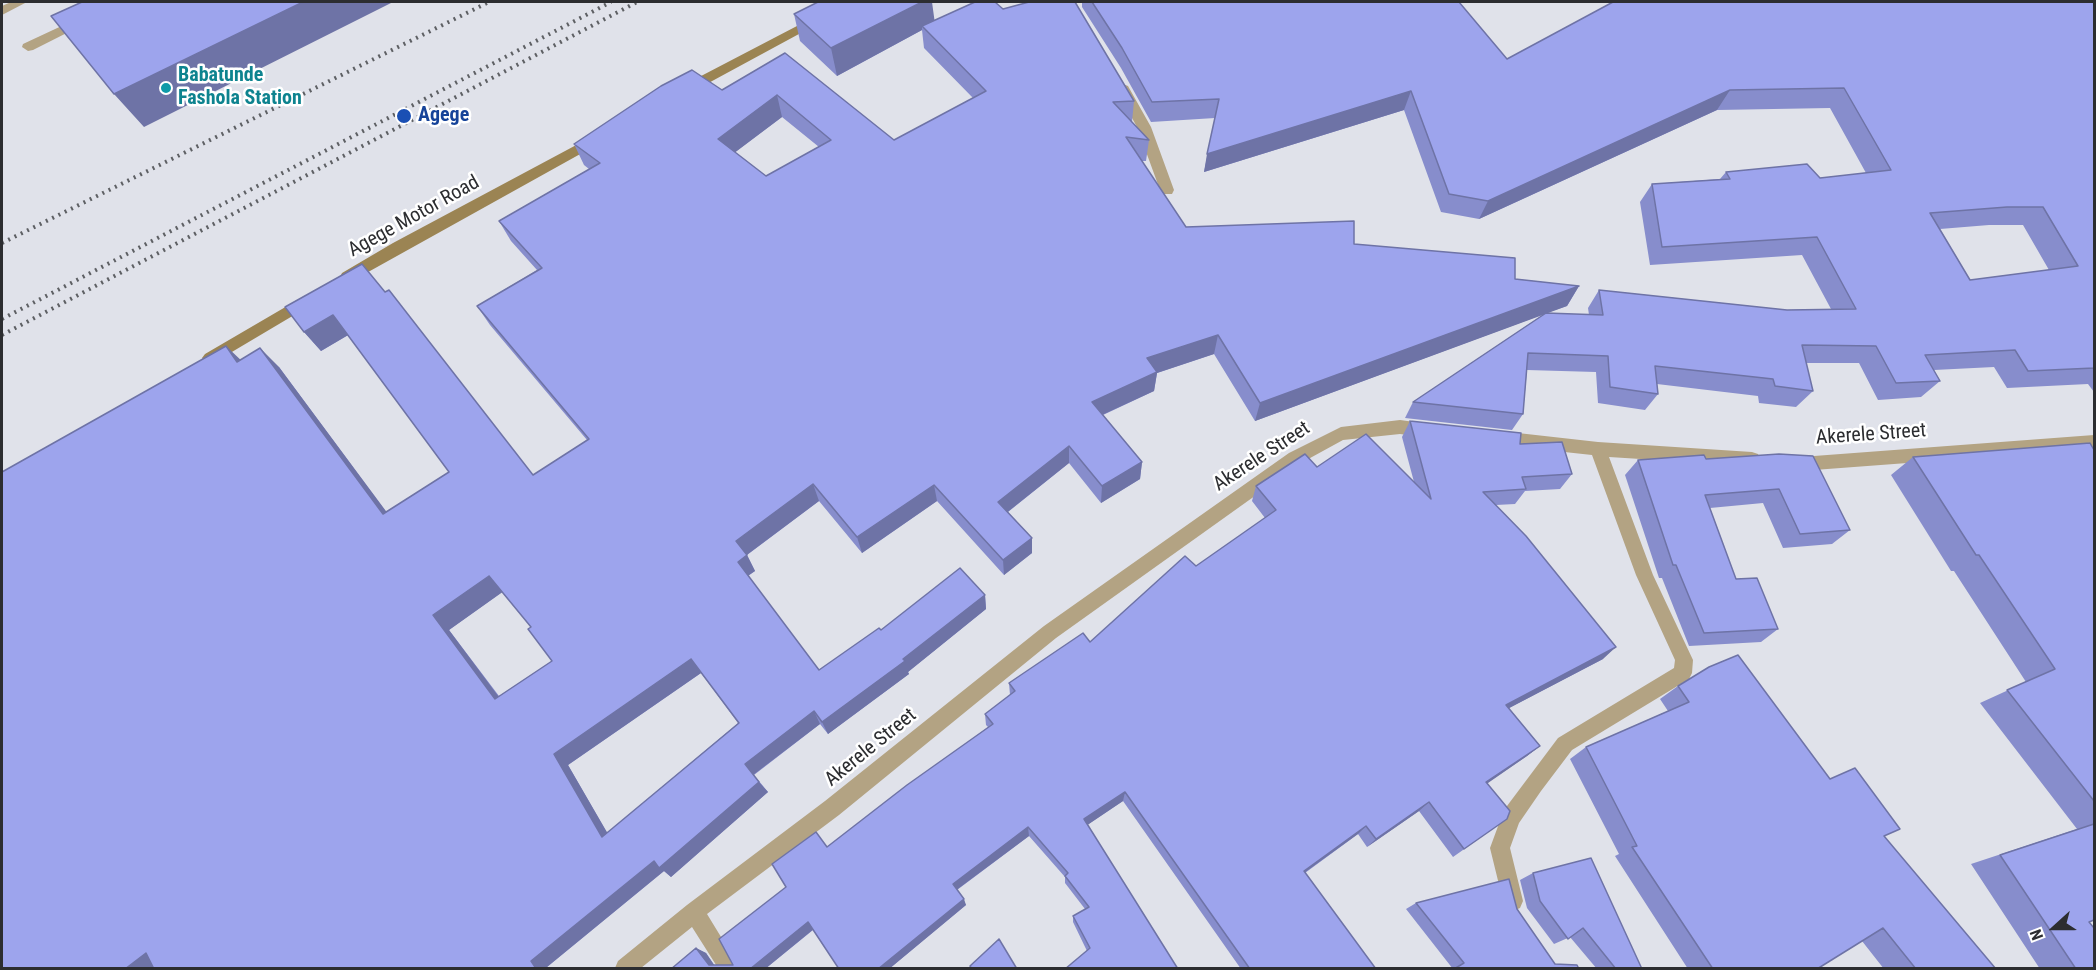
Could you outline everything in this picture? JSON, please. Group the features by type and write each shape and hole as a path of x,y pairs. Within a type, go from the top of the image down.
{"main road":[{"path":"676,95 852,2"},
{"name":"Agege Motor Road","path":"339,282 398,247 606,134"},
{"path":"200,363 319,294"}],"street":[{"path":"2,11 21,2"},
{"path":"28,47 121,2"},
{"path":"1117,78 1144,127 1167,190"},
{"name":"Akerele Street","path":"626,969 694,912 832,808 1050,632 1295,458 1341,434 1400,427 1447,432"},
{"name":"Akerele Street","path":"1482,436 1598,449 1814,463 2094,442"},
{"path":"1516,914 1500,848 1511,817 1564,744 1683,673 1684,660 1645,575 1598,449"},
{"path":"694,912 730,969"}],"building":[{"path":"82,2 303,2 114,94 51,16"},
{"path":"818,2 922,2 831,48 794,14"},
{"path":"975,2 995,2 1003,9 1029,2 1075,2 1134,101 1113,102 1149,140 1126,137 1186,227 1354,221 1354,244 1515,258 1515,279 1579,286 1260,403 1218,335 1147,358 1157,372 1092,402 1142,462 1102,486 1069,446 998,502 1032,538 1003,560 934,485 857,537 813,484 736,541 747,555 738,562 819,670 879,628 881,630 960,568 985,595 903,659 905,661 822,722 814,711 745,764 759,782 659,868 654,861 531,961 535,967 533,969 154,969 146,953 125,969 2,969 2,472 226,346 237,362 260,348 383,514 449,472 333,315 304,332 285,307 362,264 385,292 389,290 533,475 589,439 477,306 542,268 499,221 600,163 574,144 661,86 692,70 722,90 785,53 894,140 986,91 922,26","holes":["777,95 831,140 766,176 718,139","489,576 531,627 528,629 552,661 495,699 433,615","691,659 739,723 602,837 554,754"]},
{"path":"1092,2 1459,2 1507,59 1613,2 2094,2 2094,368 2028,371 2015,350 1925,355 1940,381 1896,383 1876,346 1802,345 1813,391 1775,386 1773,379 1655,366 1658,394 1610,387 1608,356 1528,353 1523,414 1413,402 1546,313 1603,315 1599,290 1787,310 1856,309 1817,237 1662,247 1652,184 1730,179 1726,172 1807,164 1820,178 1891,170 1844,88 1730,90 1488,201 1449,194 1411,91 1207,154 1219,99 1152,102 1122,48","holes":["2007,207 2043,207 2078,266 1970,280 1930,213"]},
{"path":"1410,421 1521,433 1520,444 1562,442 1572,474 1522,477 1526,489 1483,492 1526,536 1616,647 1506,705 1540,746 1486,782 1510,811 1507,819 1464,849 1429,802 1376,839 1366,826 1304,871 1376,969 1250,969 1125,792 1084,819 1178,969 1065,969 1090,948 1073,916 1089,907 1065,876 1068,873 1028,827 953,884 964,899 878,969 839,969 808,922 750,969 671,969 696,948 709,965 733,965 719,939 786,887 772,864 816,832 827,847 907,785 993,724 985,714 1015,691 1009,683 1083,633 1090,642 1185,556 1196,566 1276,510 1256,486 1305,454 1317,467 1366,434 1431,499"},
{"path":"2090,443 2094,450 2094,801 2007,690 2055,669 1979,555 1976,555 1913,457"},
{"path":"1779,454 1813,456 1850,530 1800,534 1779,489 1705,495 1736,579 1757,578 1778,629 1704,633 1676,565 1673,565 1638,460 1704,455 1706,459"},
{"path":"1738,655 1830,779 1855,768 1900,829 1884,836 1996,969 1916,969 1883,928 1817,969 1713,969 1632,847 1637,846 1586,747 1689,702 1678,686 1709,667"},
{"path":"2094,824 2094,920 2089,922 2094,928 2094,969 2076,969 2000,855"},
{"path":"1591,858 1642,969 1616,969 1583,928 1568,939 1540,901 1533,873"},
{"path":"1509,879 1517,909 1555,964 1577,965 1579,969 1454,969 1464,963 1416,903"},
{"path":"999,939 1017,969 972,969 970,966"}],"railway":[{"path":"2,243 489,2"},
{"path":"2,319 611,2"},
{"path":"2,335 637,2"}],"place":[{"name":"Babatunde Fashola Station","path":"166,88"},
{"name":"Agege","path":"404,116"}]}
